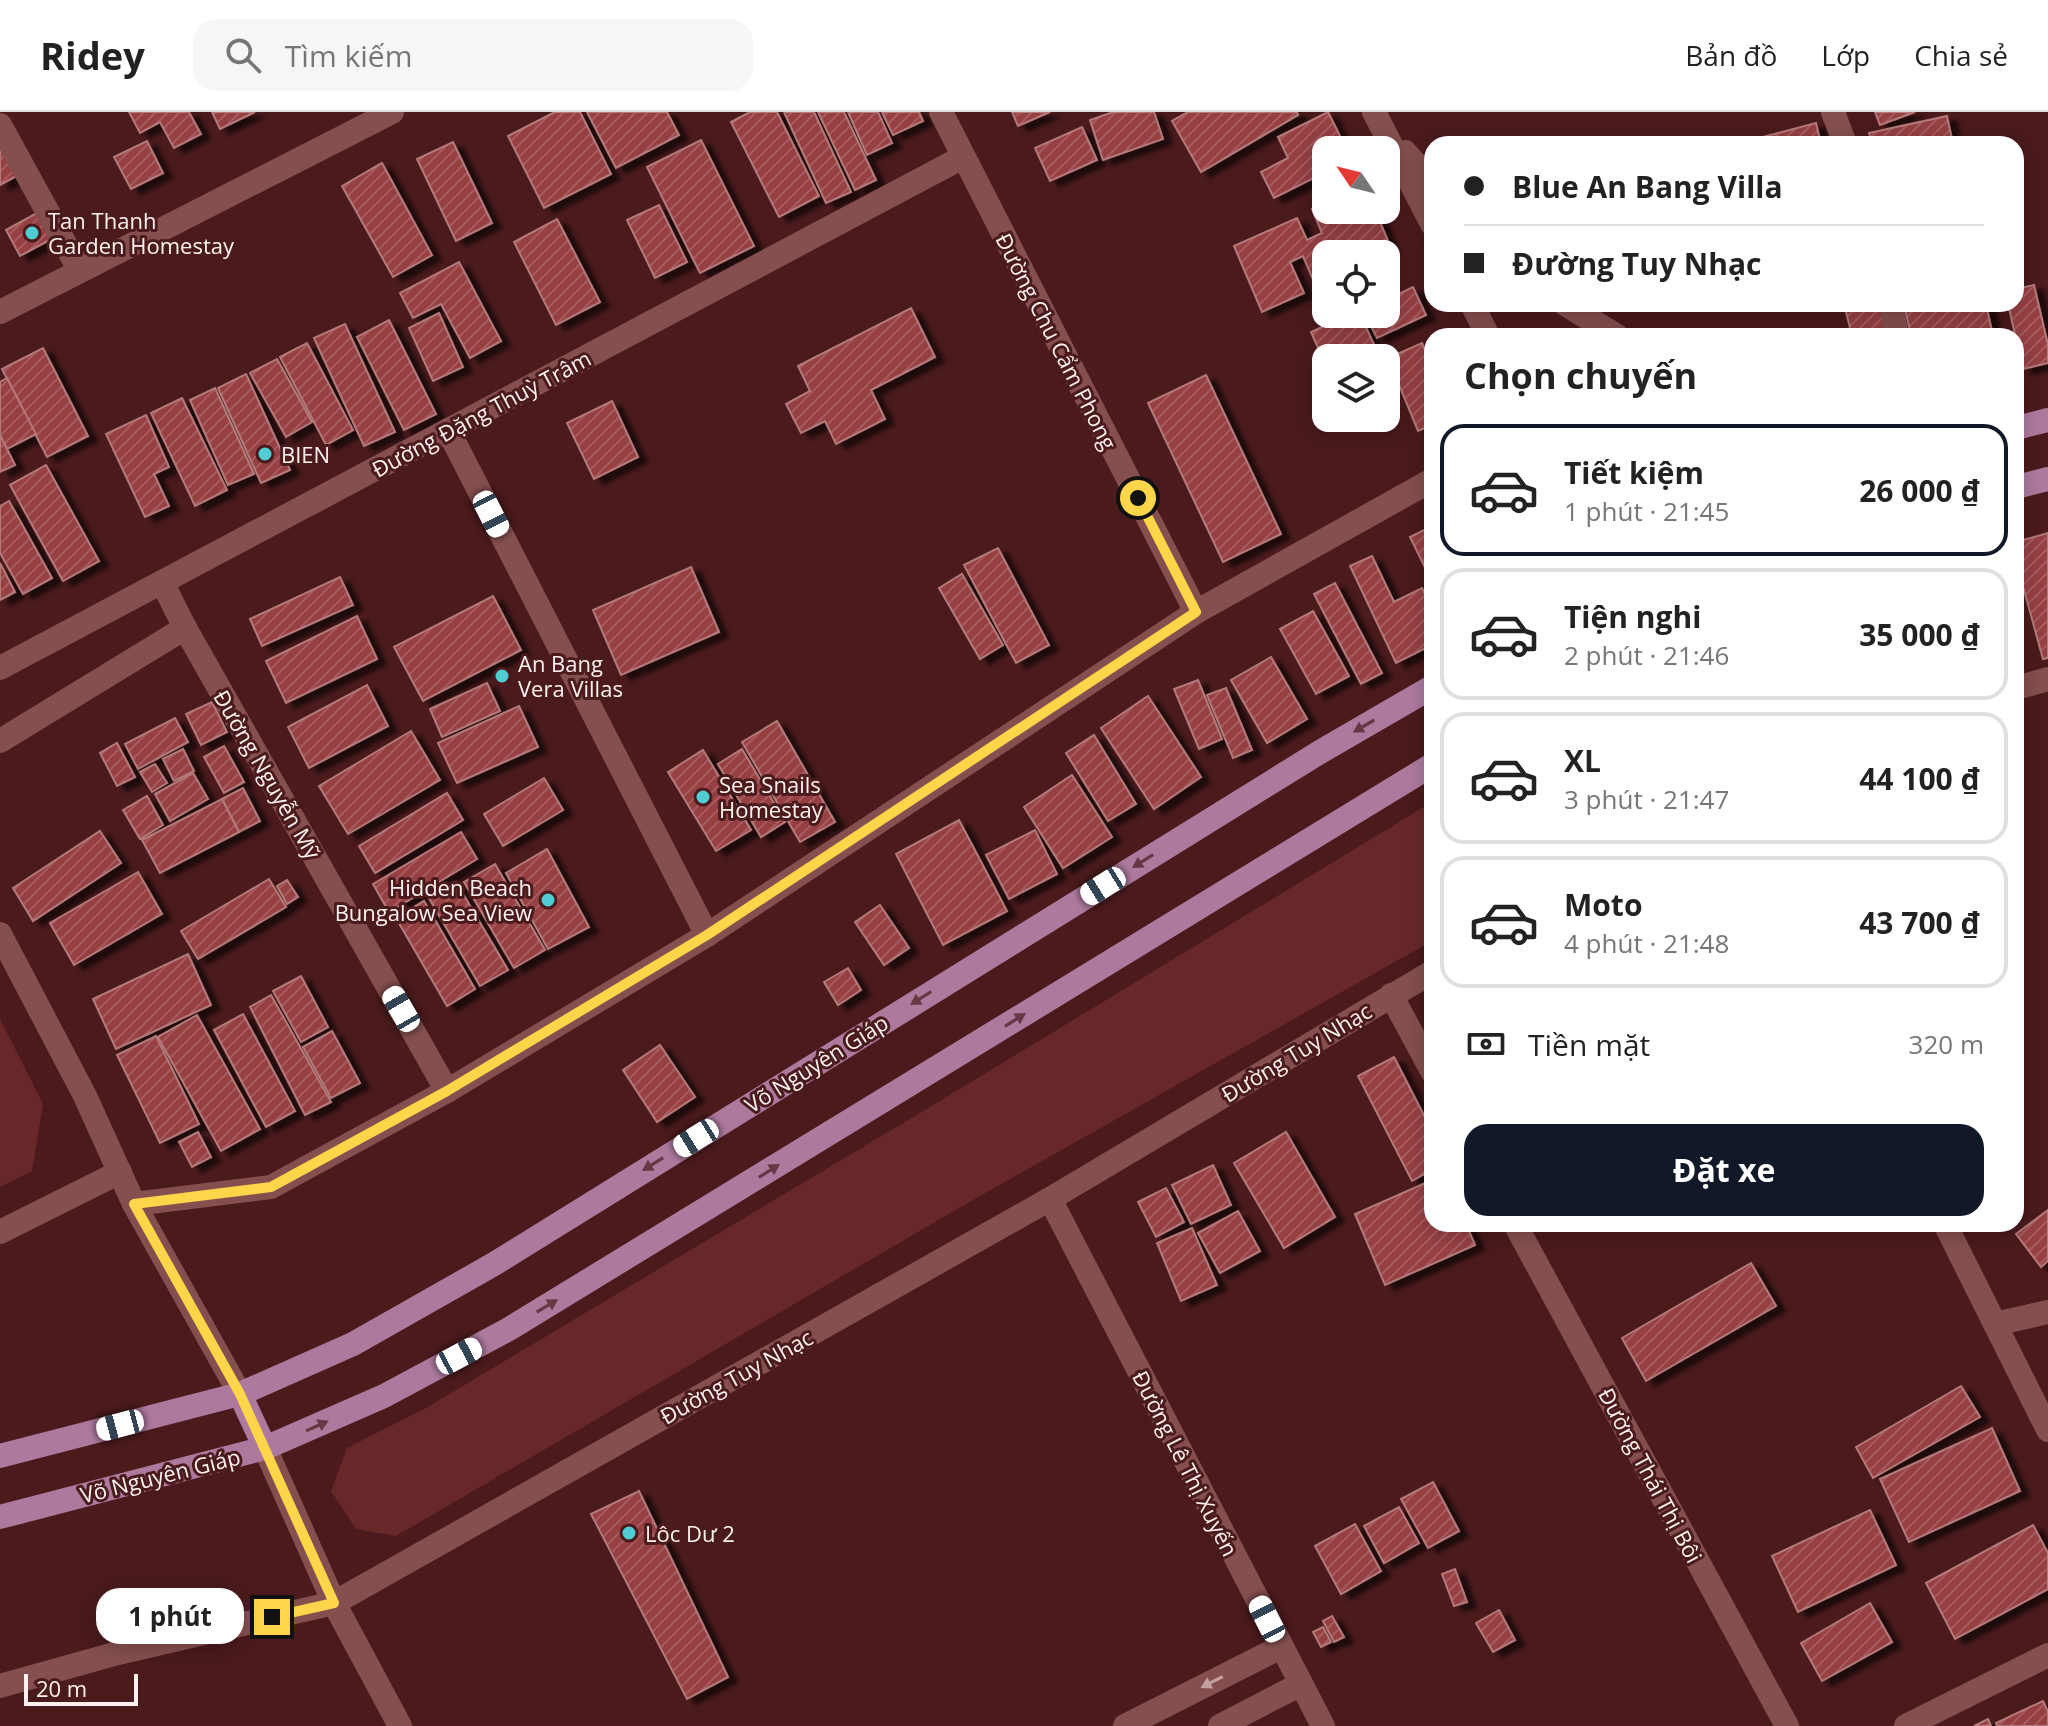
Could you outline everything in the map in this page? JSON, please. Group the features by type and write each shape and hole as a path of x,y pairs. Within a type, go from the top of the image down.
{"main road":[{"path":"2024,426 2048,420"},
{"path":"2024,485 2048,479"},
{"name":"Võ Nguyên Giáp","path":"0,1456 240,1394 353,1344 494,1264 1320,752 1424,692"},
{"name":"Võ Nguyên Giáp","path":"0,1517 265,1448 384,1396 509,1329 1424,770"},
{"path":"240,1394 265,1448"}],"street":[{"path":"0,312 392,112"},
{"name":"Đường Chu Cẩm Phong","path":"941,112 1196,612"},
{"path":"1833,112 1842,136"},
{"path":"1379,120 1424,173"},
{"path":"1379,120 1424,208"},
{"path":"0,125 80,271"},
{"name":"Đường Đặng Thuỳ Trâm","path":"0,668 963,157"},
{"path":"1578,312 1604,328"},
{"path":"448,430 707,935"},
{"path":"134,1204 271,1187 447,1091 707,935 1196,612 1424,484"},
{"name":"Đường Nguyễn Mỹ","path":"162,582 185,628 447,1091"},
{"path":"0,741 185,628"},
{"path":"2024,686 2048,679"},
{"path":"0,934 85,1096 134,1204 240,1394"},
{"name":"Đường Tuy Nhạc","path":"0,1686 118,1653 334,1603 1050,1199 1424,976"},
{"path":"1391,995 1424,1056"},
{"path":"0,1232 120,1172"},
{"name":"Đường Lê Thị Xuyến","path":"1050,1199 1323,1726"},
{"name":"Đường Thái Thị Bôi","path":"1519,1232 1787,1726"},
{"path":"1949,1232 2048,1430"},
{"path":"1995,1324 2048,1312"},
{"path":"265,1448 334,1603 400,1726"},
{"path":"1125,1726 1281,1647"},
{"path":"1906,1726 2048,1655"},
{"path":"1220,1726 1301,1684"}],"shaded area":[{"path":"1424,807 1424,946 973,1200 396,1536 356,1529 331,1491 347,1448 426,1408"},
{"path":"0,1019 43,1104 32,1171 0,1187"}],"building":[{"path":"129,112 189,112 201,134 174,148 160,122 140,133"},
{"path":"212,112 255,112 220,129"},
{"path":"555,112 580,112 611,174 544,208 508,136"},
{"path":"587,112 667,112 679,135 616,168"},
{"path":"750,112 777,112 819,196 779,217 731,122"},
{"path":"784,112 814,112 851,192 826,203"},
{"path":"818,112 844,112 876,180 855,190"},
{"path":"848,112 878,112 892,143 867,155"},
{"path":"882,112 919,112 923,121 893,135"},
{"path":"1012,112 1050,112 1018,126"},
{"path":"1113,112 1154,112 1163,139 1103,160 1090,120"},
{"path":"1188,112 1297,112 1298,115 1201,172 1172,121"},
{"path":"1328,112 1340,136 1312,136 1312,179 1274,198 1261,172 1288,158 1278,137"},
{"path":"1875,112 1915,112 1880,125"},
{"path":"1947,116 1951,136 1870,136 1869,133"},
{"path":"1816,123 1819,136 1766,136"},
{"path":"1082,127 1097,160 1050,181 1035,148"},
{"path":"0,134 24,172 0,185"},
{"path":"701,140 754,246 700,273 647,167"},
{"path":"147,141 163,173 131,189 114,157"},
{"path":"453,142 492,223 456,241 417,159"},
{"path":"382,163 432,255 393,277 342,186"},
{"path":"659,205 687,262 655,278 627,220"},
{"path":"44,209 59,235 20,256 6,230"},
{"path":"1297,218 1307,240 1322,233 1318,224 1381,224 1388,240 1312,240 1312,277 1303,256 1290,262 1304,293 1262,312 1234,246"},
{"path":"557,219 600,302 556,325 514,242"},
{"path":"459,262 501,341 470,358 441,304 413,318 400,293"},
{"path":"2034,285 2048,345 2048,363 2024,369 2024,328 2014,328 2010,312 2024,312 2024,287"},
{"path":"1413,287 1426,315 1400,327 1400,293"},
{"path":"911,308 935,357 871,390 885,419 836,444 825,421 801,433 786,404 810,391 798,366"},
{"path":"1846,312 1888,312 1892,328 1850,328"},
{"path":"1906,312 1988,312 1991,328 1909,328"},
{"path":"439,313 463,367 433,381 409,328"},
{"path":"389,320 436,414 404,430 357,337"},
{"path":"345,324 395,432 364,446 314,338"},
{"path":"1320,328 1366,328 1374,344 1316,344 1311,332"},
{"path":"1372,328 1398,328 1377,338"},
{"path":"307,343 353,430 326,445 280,357"},
{"path":"1422,343 1424,428 1418,431 1400,387 1400,353"},
{"path":"43,348 88,436 47,457 2,369"},
{"path":"277,359 312,422 286,437 250,373"},
{"path":"246,374 290,470 261,483 218,388"},
{"path":"1206,375 1281,534 1223,562 1148,403"},
{"path":"7,378 36,434 7,449 0,435 0,382"},
{"path":"215,388 254,474 228,485 190,400"},
{"path":"182,398 227,490 195,506 151,413"},
{"path":"612,401 638,457 594,479 567,423"},
{"path":"146,415 169,467 154,474 169,506 145,517 106,434"},
{"path":"0,435 15,465 0,472"},
{"path":"46,465 99,561 63,581 10,485"},
{"path":"9,501 52,578 23,594 0,553 0,506"},
{"path":"1424,530 1424,566 1410,537"},
{"path":"2048,533 2048,658 2043,659 2024,590 2024,540"},
{"path":"998,548 1049,645 1016,663 964,565"},
{"path":"1372,556 1394,602 1422,588 1424,649 1396,663 1350,566"},
{"path":"0,563 15,592 0,600"},
{"path":"691,567 719,632 621,675 593,610"},
{"path":"962,574 1003,645 980,659 939,588"},
{"path":"340,577 353,605 262,646 250,619"},
{"path":"1335,583 1382,673 1361,684 1314,594"},
{"path":"493,596 521,650 423,701 394,647"},
{"path":"1313,611 1349,676 1316,694 1280,629"},
{"path":"357,616 377,659 286,703 266,661"},
{"path":"1271,657 1307,719 1267,743 1231,680"},
{"path":"1198,680 1222,739 1199,749 1174,689"},
{"path":"487,683 500,711 442,737 430,709"},
{"path":"367,685 388,726 309,768 288,727"},
{"path":"1226,688 1252,750 1233,758 1207,695"},
{"path":"1148,696 1201,777 1154,809 1101,728"},
{"path":"212,702 227,732 201,745 186,714"},
{"path":"519,706 538,747 457,783 438,743"},
{"path":"175,718 188,742 138,769 125,744"},
{"path":"777,721 835,822 800,842 742,742"},
{"path":"411,731 440,780 348,834 319,786"},
{"path":"1094,735 1136,804 1108,821 1066,753"},
{"path":"117,743 135,777 117,786 100,753"},
{"path":"224,746 244,782 224,793 204,757"},
{"path":"183,749 194,771 174,781 163,759"},
{"path":"742,749 785,822 761,837 718,764"},
{"path":"703,750 751,830 716,851 668,772"},
{"path":"155,764 167,783 152,792 140,772"},
{"path":"193,773 208,799 170,821 155,794"},
{"path":"1072,775 1112,837 1063,868 1024,807"},
{"path":"544,778 563,810 503,846 484,814"},
{"path":"243,788 260,821 239,832 222,799"},
{"path":"447,793 463,820 375,873 359,846"},
{"path":"147,796 163,825 140,839 123,810"},
{"path":"222,799 239,832 160,873 142,840"},
{"path":"959,820 1007,911 943,945 896,854"},
{"path":"1035,830 1057,874 1009,899 986,855"},
{"path":"100,831 121,863 33,921 13,888"},
{"path":"461,832 477,859 389,912 373,884"},
{"name":"Hidden Beach Bungalow Sea View","path":"547,849 589,927 548,949 506,873"},
{"path":"495,864 545,950 514,968 464,882"},
{"path":"138,872 162,914 74,965 50,923"},
{"path":"269,879 286,907 198,959 181,931"},
{"path":"287,880 298,897 287,904 277,886"},
{"path":"456,882 508,970 480,986 429,898"},
{"path":"424,901 475,989 447,1006 396,918"},
{"path":"880,905 909,948 884,965 855,922"},
{"path":"188,954 211,1005 116,1049 93,999"},
{"path":"848,968 861,990 838,1005 824,982"},
{"path":"301,976 328,1027 301,1042 273,991"},
{"path":"271,995 331,1102 305,1115 250,1007"},
{"path":"243,1014 295,1111 266,1127 214,1030"},
{"path":"197,1015 260,1129 221,1151 158,1037"},
{"path":"332,1031 360,1083 331,1098 303,1047"},
{"path":"156,1036 199,1124 160,1143 117,1055"},
{"path":"660,1045 695,1097 657,1122 623,1070"},
{"path":"1394,1057 1424,1115 1424,1174 1412,1181 1358,1076"},
{"path":"198,1132 211,1157 192,1167 179,1142"},
{"path":"1286,1132 1335,1217 1284,1248 1234,1163"},
{"path":"1213,1165 1231,1205 1191,1224 1172,1185"},
{"path":"1424,1184 1424,1232 1469,1232 1475,1245 1385,1285 1355,1214"},
{"path":"1166,1188 1184,1222 1156,1237 1138,1202"},
{"path":"2048,1210 2048,1261 2041,1267 2016,1234 2024,1232 2024,1228"},
{"path":"1238,1211 1260,1251 1220,1273 1198,1233"},
{"path":"1192,1228 1217,1285 1181,1301 1157,1243"},
{"path":"1751,1263 1776,1306 1646,1381 1622,1338"},
{"path":"1961,1386 1980,1417 1873,1478 1856,1447"},
{"path":"1992,1428 2020,1491 1909,1542 1880,1479"},
{"path":"1433,1482 1459,1531 1428,1548 1401,1499"},
{"path":"639,1491 728,1677 687,1699 591,1514"},
{"path":"1399,1507 1419,1543 1384,1563 1364,1526"},
{"path":"1870,1510 1896,1565 1798,1612 1772,1556"},
{"path":"1355,1524 1381,1571 1341,1594 1315,1546"},
{"path":"2033,1525 2048,1553 2048,1589 1955,1639 1926,1583"},
{"path":"1455,1569 1467,1602 1454,1606 1442,1574"},
{"path":"1870,1603 1892,1642 1822,1681 1801,1643"},
{"path":"1499,1610 1515,1640 1493,1652 1476,1623"},
{"path":"1332,1616 1344,1637 1334,1642 1323,1621"},
{"path":"1323,1627 1331,1642 1321,1647 1313,1632"},
{"path":"2043,1701 2048,1712 2048,1726 1997,1726 1996,1723"},
{"path":"1988,1719 1991,1726 1974,1726"}],"place":[{"name":"Tan Thanh Garden Homestay","path":"32,233"},
{"name":"BIEN","path":"265,454"},
{"name":"An Bang Vera Villas","path":"502,676"},
{"name":"Sea Snails Homestay","path":"703,797"},
{"name":"Hidden Beach Bungalow Sea View","path":"548,900"},
{"name":"Lôc Dư 2","path":"629,1533"}],"route":[{"path":"272,1617 334,1603 240,1394 134,1204 271,1187 447,1091 707,935 1196,612 1138,498"}]}
